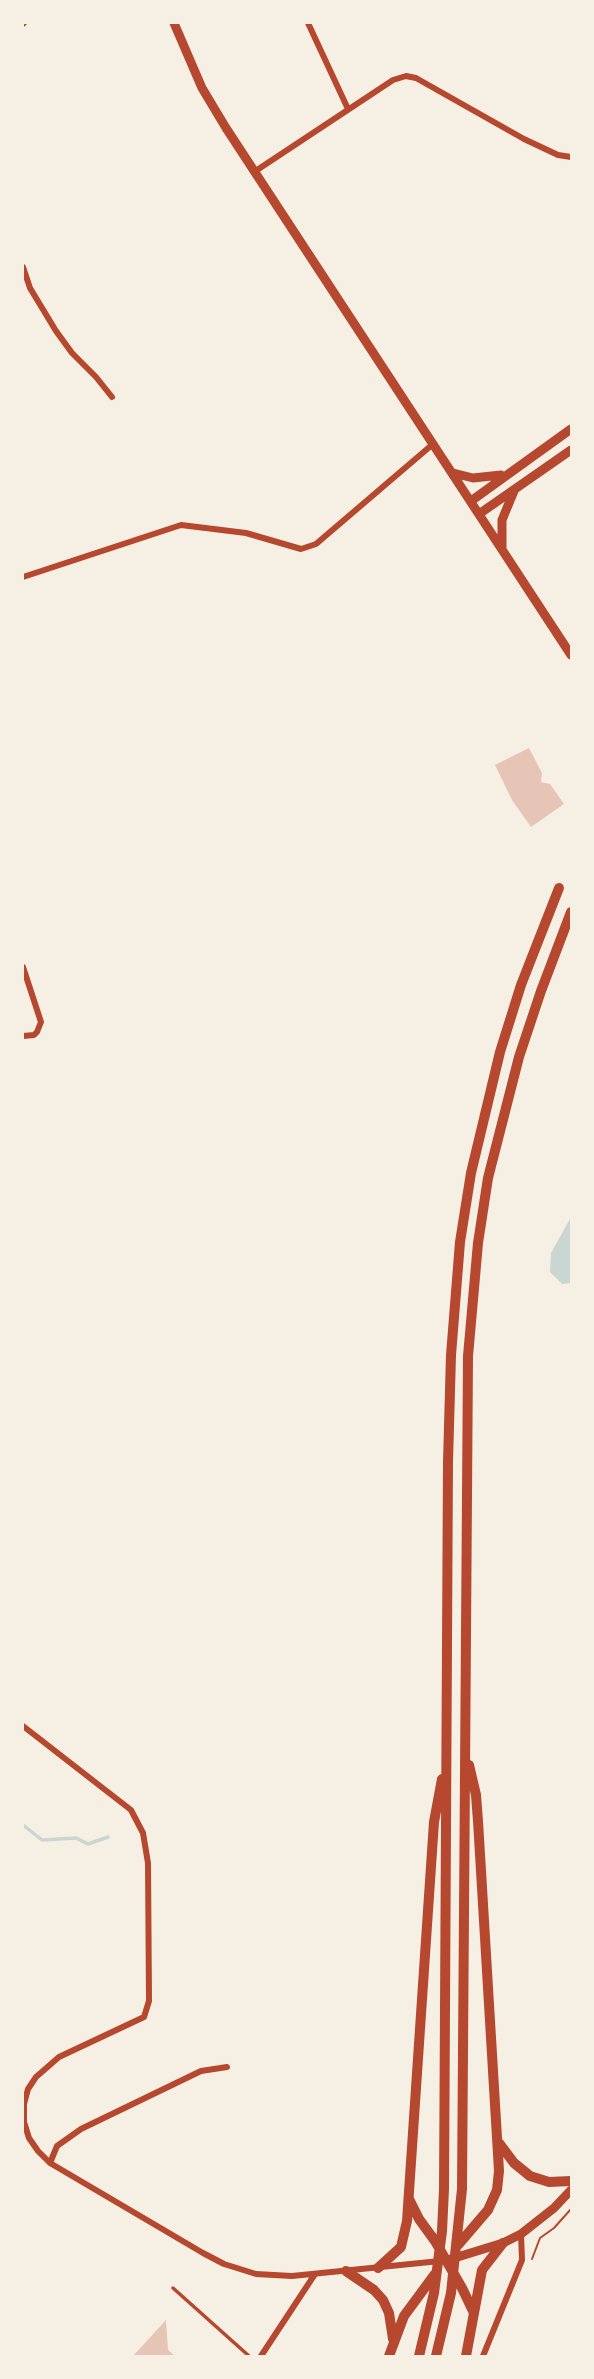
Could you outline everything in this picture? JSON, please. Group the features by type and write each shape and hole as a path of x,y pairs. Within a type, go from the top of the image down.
{"highway":[{"path":"419,2356 434,2292 443,2210 447,1542 451,1355 460,1242 471,1173 500,1052 521,985 559,888"},
{"path":"436,2356 451,2293 462,2189 468,1356 478,1243 488,1178 519,1057 571,912"},
{"path":"389,2356 404,2316 469,2232 484,2217 493,2202 499,2182 499,2143 476,1794 464,1745"},
{"path":"378,2268 403,2242 434,1822 447,1753"},
{"path":"499,2143 514,2163 530,2176 540,2181 571,2181"},
{"path":"408,2197 419,2220 463,2288 474,2313"},
{"path":"466,2356 482,2270 503,2243"},
{"path":"346,2271 374,2290 383,2300 389,2313 393,2341"}],"main road":[{"path":"174,23 202,88 254,172 571,655"},
{"path":"471,501 571,429"},
{"path":"552,443 551,453 562,457"},
{"path":"479,513 571,450"},
{"path":"452,473 473,478 505,475"},
{"path":"502,550 502,520 515,489"},
{"path":"446,2261 503,2243 521,2234 554,2208 571,2190"}],"street":[{"path":"308,23 348,109"},
{"path":"254,172 393,80 406,76 416,78 524,139 558,155 571,157"},
{"path":"23,267 35,298 56,331 112,397"},
{"path":"23,577 181,526 246,533 301,549 316,544 433,444"},
{"path":"23,967 41,1022 34,1035 23,1036"},
{"path":"23,1726 131,1810 143,1833 148,1863 149,2001 144,2017 59,2057 36,2077 28,2089 24,2104 24,2122 29,2138 50,2163 203,2253 224,2264 256,2274 315,2274 446,2261"},
{"path":"50,2163 57,2146 81,2129 201,2071 227,2067"},
{"path":"483,2356 520,2266 523,2252 521,2234"},
{"path":"261,2356 315,2274"}],"lane":[{"path":"173,2288 249,2356"}],"path":[{"path":"520,2266 531,2260 540,2238 554,2228 571,2209"}],"shaded area":[{"path":"571,1217 571,1283 562,1284 550,1272 551,1253"}],"building":[{"path":"529,748 542,773 541,782 550,784 564,804 531,827 512,800 495,765"},
{"path":"166,2320 168,2350 175,2356 133,2356"}],"waterway":[{"path":"23,1825 42,1840 76,1838 88,1844 108,1837"}]}
